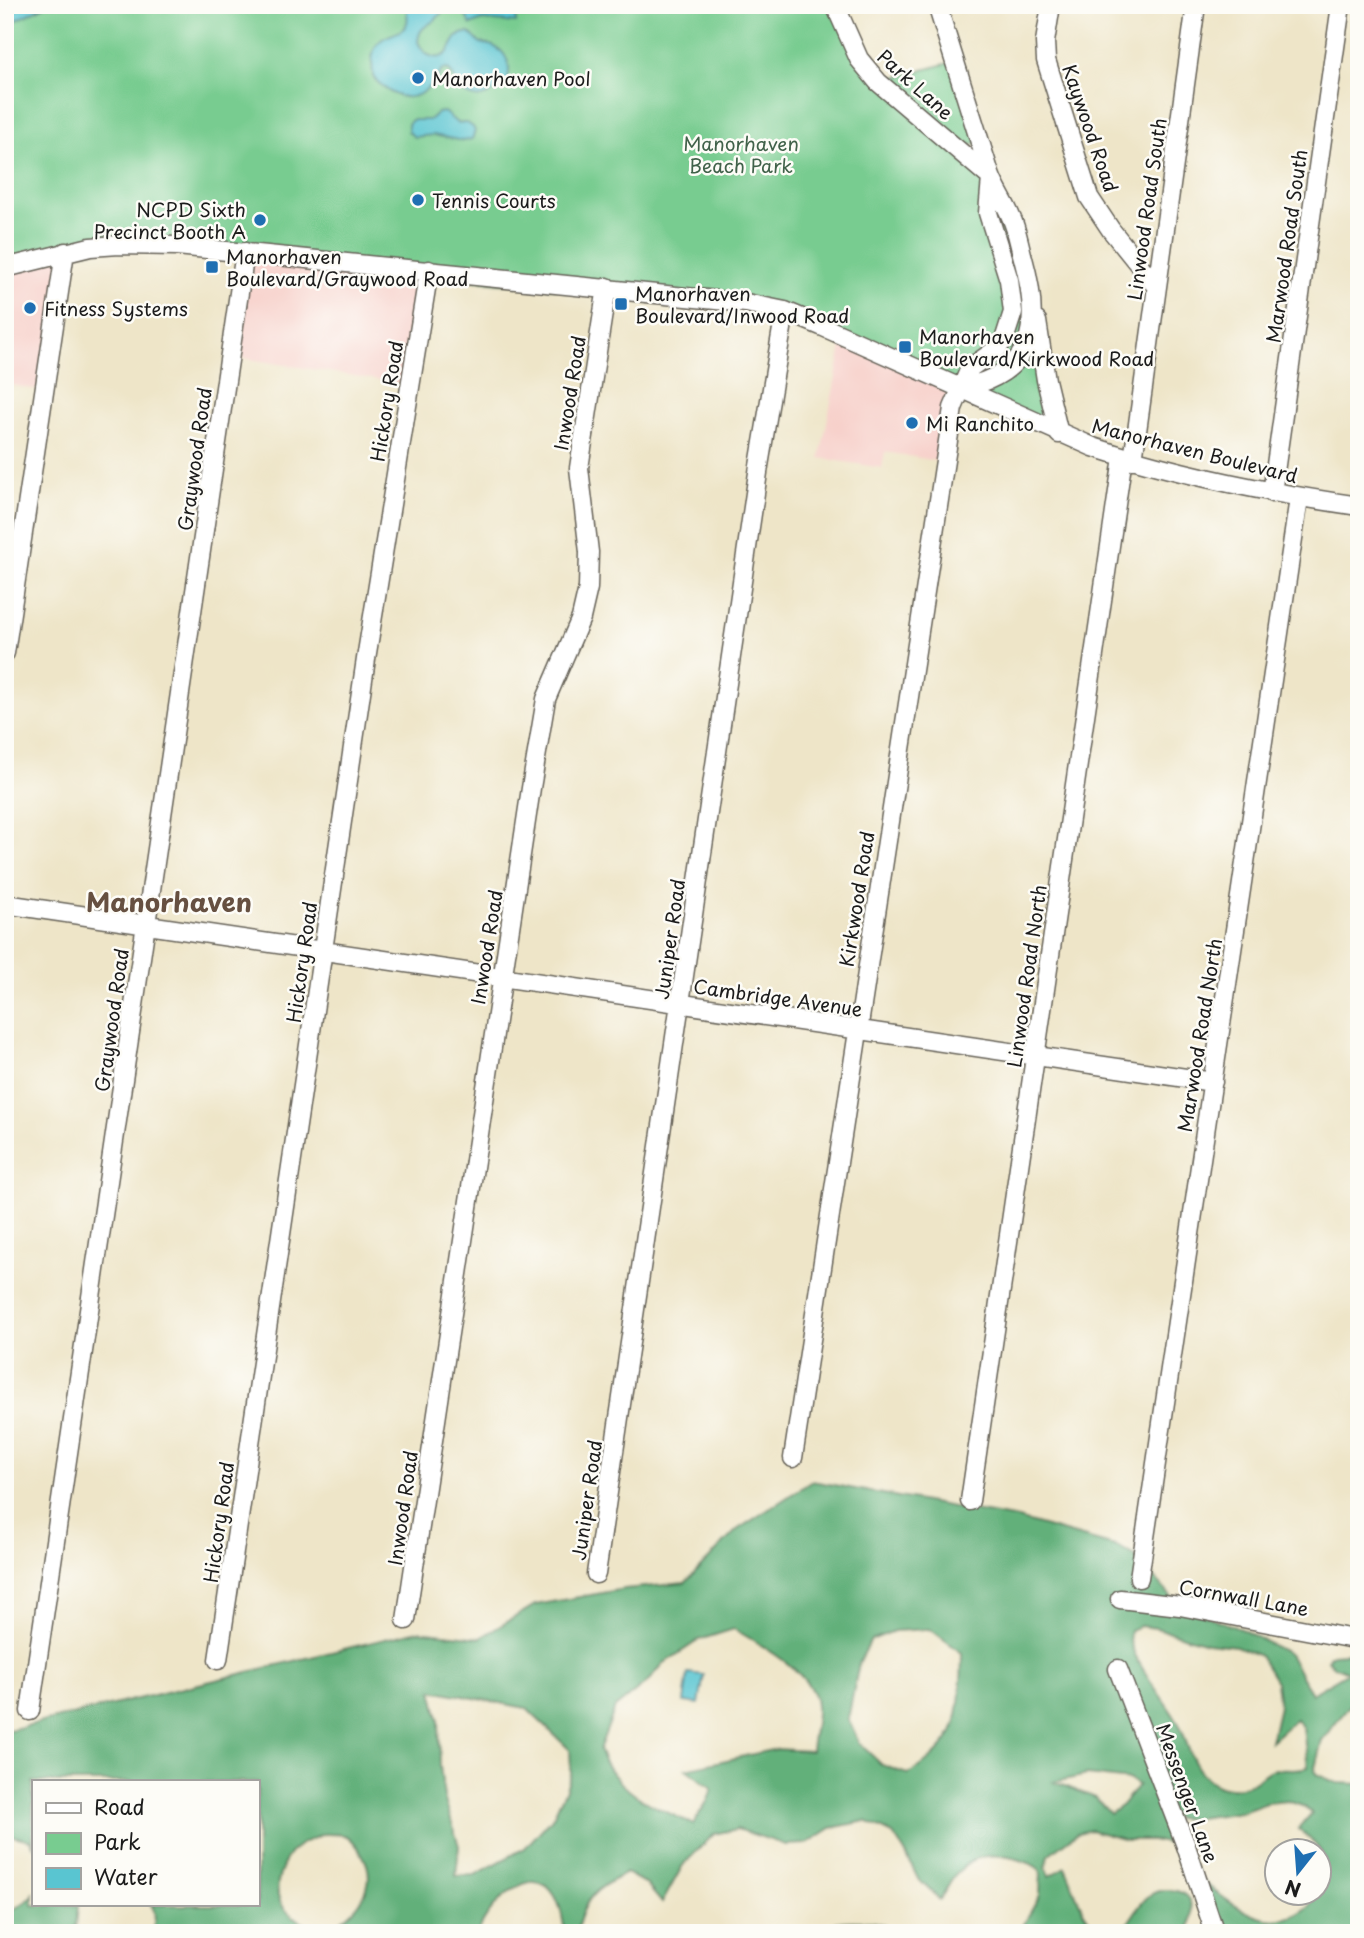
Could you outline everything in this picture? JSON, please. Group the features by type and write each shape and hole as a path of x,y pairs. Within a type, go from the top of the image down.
{"street":[{"name":"Park Lane","path":"835,5 859,59 878,82 991,178"},
{"path":"937,5 991,178 1012,219 1032,290 1046,380 1059,434"},
{"name":"Kaywood Road","path":"1051,5 1045,41 1046,61 1089,197 1111,230 1156,286"},
{"name":"Linwood Road South","path":"1128,458 1156,286 1196,5"},
{"name":"Marwood Road South","path":"1272,493 1341,5"},
{"name":"Kirkwood Road","path":"793,1458 953,408 970,369 998,348 1013,312 1009,280 988,213 991,178"},
{"name":"Manorhaven Boulevard","path":"5,268 90,247 177,246 746,303 785,311 1059,434 1128,458 1272,493 1359,506"},
{"path":"5,653 65,252"},
{"name":"Graywood Road","path":"30,1711 245,252"},
{"name":"Hickory Road","path":"218,1660 387,524 429,270"},
{"name":"Inwood Road","path":"407,1620 546,699 581,618 588,588 590,552 579,468 607,287"},
{"path":"961,388 992,380 1020,356 1027,343 1031,324 1032,290"},
{"name":"Juniper Road","path":"596,1574 759,466 785,311"},
{"name":"Linwood Road North","path":"970,1501 1035,1056 1128,458"},
{"name":"Marwood Road North","path":"1139,1578 1299,498"},
{"name":"Cambridge Avenue","path":"5,904 1213,1082"},
{"name":"Cornwall Lane","path":"1120,1599 1358,1634"},
{"name":"Messenger Lane","path":"1118,1669 1216,1933"}],"shaded area":[{"path":"65,252 44,391 5,384 5,327 14,265"},
{"path":"245,252 428,270 410,385 230,356"},
{"path":"844,336 961,388 943,462 885,452 882,468 820,458"}],"green space":[{"name":"Manorhaven Beach Park","path":"46,5 835,5 878,82 953,62 979,142 959,150 1012,219 1059,434 785,311 119,245 5,268 5,26"},
{"path":"812,1481 1018,1519 1118,1547 1133,1555 1180,1606 1243,1630 1289,1654 1311,1694 1348,1672 1333,1666 1327,1659 1332,1654 1359,1652 1359,1694 1322,1740 1315,1768 1316,1774 1337,1783 1359,1784 1359,1930 1352,1933 1216,1933 1204,1882 1244,1911 1273,1920 1286,1918 1309,1906 1332,1906 1332,1836 1306,1836 1298,1829 1312,1813 1305,1807 1288,1801 1267,1803 1242,1812 1190,1819 1176,1818 1157,1805 1170,1829 1174,1845 1152,1840 1126,1840 1091,1830 1077,1833 1049,1855 1046,1868 1049,1876 1065,1867 1084,1912 1095,1926 1105,1929 1126,1926 1150,1895 1171,1890 1186,1896 1191,1904 1189,1933 1019,1933 1040,1895 1041,1871 1036,1867 1003,1856 979,1857 961,1868 940,1900 918,1879 893,1834 866,1821 831,1828 806,1844 786,1845 737,1829 714,1834 683,1865 662,1903 646,1884 626,1873 592,1896 583,1910 576,1933 565,1933 555,1896 545,1885 534,1882 523,1884 500,1900 478,1933 150,1933 155,1919 151,1906 259,1906 259,1780 32,1780 32,1843 30,1840 5,1834 5,1731 418,1631 480,1638 535,1605 624,1589 685,1583 737,1530","holes":["1140,1626 1207,1643 1236,1646 1260,1656 1276,1682 1279,1706 1271,1741 1296,1719 1303,1728 1308,1767 1271,1770 1238,1788 1222,1787 1211,1782 1195,1763 1176,1718 1134,1652 1130,1630","734,1629 771,1651 806,1682 816,1706 811,1751 776,1749 686,1769 712,1788 693,1824 650,1804 626,1788 616,1778 599,1750 615,1708 650,1680 663,1664 699,1640","930,1629 962,1653 958,1706 951,1734 932,1757 907,1774 882,1765 859,1743 848,1719 859,1663 871,1640 894,1631","432,1690 526,1708 570,1750 571,1774 566,1789 552,1818 525,1848 475,1875 456,1876 459,1846 444,1797 439,1719","1087,1775 1130,1780 1138,1785 1122,1805 1110,1814 1096,1798 1054,1782","323,1834 347,1836 354,1842 362,1854 369,1878 367,1889 354,1909 324,1930 303,1922 287,1911 278,1896 278,1886 287,1858 298,1846"]},
{"path":"32,1895 32,1906 78,1906 76,1927 84,1933 5,1933 5,1915"},
{"path":"837,1922 880,1924 895,1933 824,1933"}],"water":[{"path":"5,5 46,5 5,26"},
{"path":"405,5 453,5 421,31 418,42 422,49 430,56 440,57 448,52 456,38 469,33 480,42 502,52 509,66 507,82 488,95 469,96 457,84 448,69 442,70 426,90 418,95 410,97 392,93 373,77 373,54 382,39 402,30 406,25 408,17"},
{"path":"453,5 517,5 516,23 482,20 471,25 462,9"},
{"path":"444,112 457,123 467,123 473,127 475,131 472,139 463,141 433,135 414,137 408,131 408,124 412,120 429,120 437,113"},
{"path":"688,1673 704,1675 699,1704 684,1702"}],"place":[{"name":"Manorhaven Pool","path":"418,78"},
{"name":"Tennis Courts","path":"418,200"},
{"name":"NCPD Sixth Precinct Booth A","path":"260,220"},
{"name":"Manorhaven Boulevard/Graywood Road","path":"212,267"},
{"name":"Manorhaven Boulevard/Inwood Road","path":"621,304"},
{"name":"Fitness Systems","path":"30,308"},
{"name":"Manorhaven Boulevard/Kirkwood Road","path":"905,347"},
{"name":"Mi Ranchito","path":"912,423"}],"district":[{"name":"Manorhaven","path":"169,901"}]}
